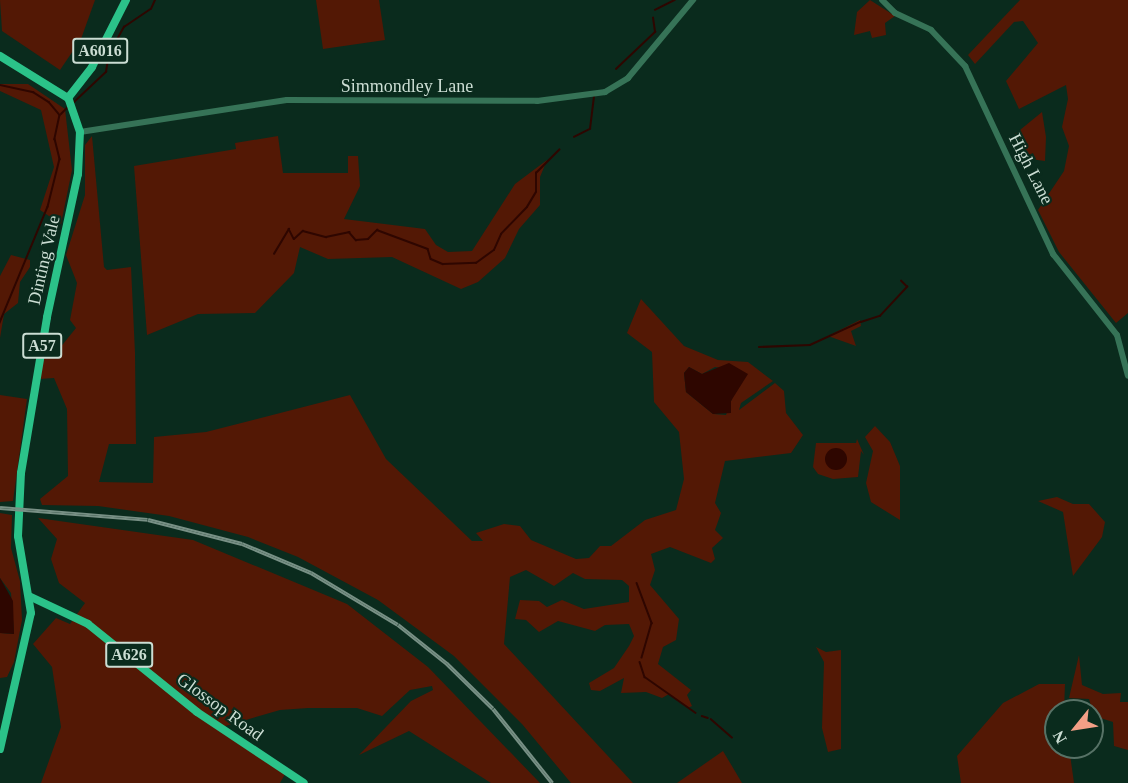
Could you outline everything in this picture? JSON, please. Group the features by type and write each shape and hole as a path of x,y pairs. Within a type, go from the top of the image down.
{"main road":[{"name":"A6016","path":"68,98 92,67 126,0"},
{"path":"0,56 68,98"},
{"name":"Dinting Vale","path":"0,749 28,638 31,597 20,549 18,505 47,317 75,198 80,132 68,98"},
{"name":"Glossop Road","path":"31,597 88,624 197,712 304,783"}],"street":[{"name":"Simmondley Lane","path":"80,132 287,100 537,101 605,92 628,78 693,0"},
{"name":"High Lane","path":"882,0 895,13 932,30 965,66 1053,254 1117,335 1128,376"}],"shaded area":[{"path":"0,0 95,0 81,39 60,70 2,31"},
{"path":"316,0 379,0 385,40 323,49"},
{"path":"870,0 895,16 885,23 886,35 872,38 870,31 854,35 857,12"},
{"path":"1020,0 1128,0 1128,313 1116,323 1059,252 1038,210 1064,171 1069,146 1062,127 1068,99 1066,85 1019,109 1006,81 1038,43 1023,21 1014,22 975,64 968,55"},
{"path":"0,84 28,84 65,109 72,170 61,224 40,210 54,167 41,110 0,91"},
{"path":"1042,112 1046,137 1045,161 1030,159 1015,134"},
{"path":"92,136 104,267 107,270 131,267 135,353 136,444 109,444 99,482 153,483 154,437 206,432 350,395 386,459 472,541 483,541 476,533 504,524 520,526 531,540 576,559 589,558 600,546 611,546 645,520 676,510 684,479 679,432 654,402 652,352 627,333 641,299 684,346 718,360 748,362 773,381 741,403 739,410 775,383 784,391 786,413 803,435 791,453 725,461 715,503 721,513 715,530 723,538 712,548 715,559 711,563 670,547 651,554 655,570 650,585 679,619 676,640 663,647 658,664 691,690 687,695 692,706 688,708 669,694 662,698 646,692 621,693 624,678 600,691 591,690 589,683 614,668 629,646 634,636 629,624 605,625 595,631 558,621 539,632 526,620 515,619 520,600 539,601 547,607 562,600 584,609 629,602 629,586 622,580 585,579 573,573 554,586 526,570 510,577 504,644 633,783 571,783 522,724 454,656 378,600 298,557 248,537 169,516 98,506 42,505 40,499 68,476 67,409 54,378 39,379 45,347 59,349 76,328 70,320 77,283 66,255 85,195 85,145","holes":["689,367 702,374 715,367 742,371 726,415 713,414 686,392 684,373"]},
{"path":"278,136 283,173 348,173 348,156 358,156 360,186 344,219 425,229 436,245 448,252 472,251 515,184 547,160 540,177 540,205 519,229 505,258 478,282 461,289 392,257 328,259 300,247 294,273 255,313 198,314 147,335 134,166 236,149 235,143"},
{"path":"11,255 30,260 30,267 20,282 18,303 4,314 0,338 0,276"},
{"path":"860,320 861,326 851,331 856,346 828,336"},
{"path":"729,363 748,374 731,401 731,413 713,414 686,392 684,373 689,367 702,374"},
{"path":"0,395 27,399 13,501 0,502"},
{"path":"875,426 890,442 900,466 900,520 871,502 866,483 873,451 865,437"},
{"path":"857,439 864,455 861,451 858,477 833,479 818,474 813,467 816,443 856,443"},
{"path":"836,448 844,451 847,459 844,467 836,470 828,467 825,459 828,451"},
{"path":"1057,497 1073,504 1089,504 1105,522 1102,537 1073,576 1063,512 1038,501"},
{"path":"0,513 12,515 11,548 20,581 22,620 14,662 7,677 0,678 0,633 14,634 11,593 0,578"},
{"path":"38,518 193,540 347,604 428,667 540,783 491,783 409,731 359,755 411,701 433,690 432,686 410,690 382,716 357,708 308,708 280,710 222,727 204,720 285,774 280,783 41,783 61,727 52,667 33,644 56,618 70,624 85,603 59,583 51,559 57,539"},
{"path":"0,578 13,601 14,634 0,633"},
{"path":"816,647 826,652 841,650 841,749 828,752 822,728 824,662"},
{"path":"1079,655 1082,685 1103,694 1121,693 1120,702 1128,702 1128,750 1114,746 1113,722 1104,719 1104,699 1069,698"},
{"path":"1039,684 1065,684 1064,699 1044,699 1044,759 1071,759 1074,783 961,783 957,756 1003,703"},
{"path":"723,751 742,783 677,783"}],"waterway":[{"path":"74,102 106,72 109,54 124,27 151,9 155,0"},
{"path":"655,10 675,0"},
{"path":"616,69 655,32 653,18"},
{"path":"0,85 33,92 49,102 60,115 55,139 60,159 48,207 0,323"},
{"path":"574,137 590,129 594,97"},
{"path":"61,114 67,108"},
{"path":"274,254 289,229 294,239 303,231 326,237 349,232 356,240 368,239 377,230 428,249 431,259 443,264 476,263 494,250 501,234 527,207 536,192 536,173 559,150"},
{"path":"861,322 880,316 907,287 901,281"},
{"path":"759,347 810,345 860,322"},
{"path":"637,583 652,623 642,658"},
{"path":"640,662 645,677 696,713"},
{"path":"702,716 708,718"},
{"path":"711,719 732,737"}],"railway":[{"path":"0,508 148,520 242,544 311,573 398,625 447,664 493,709 552,783"}]}
